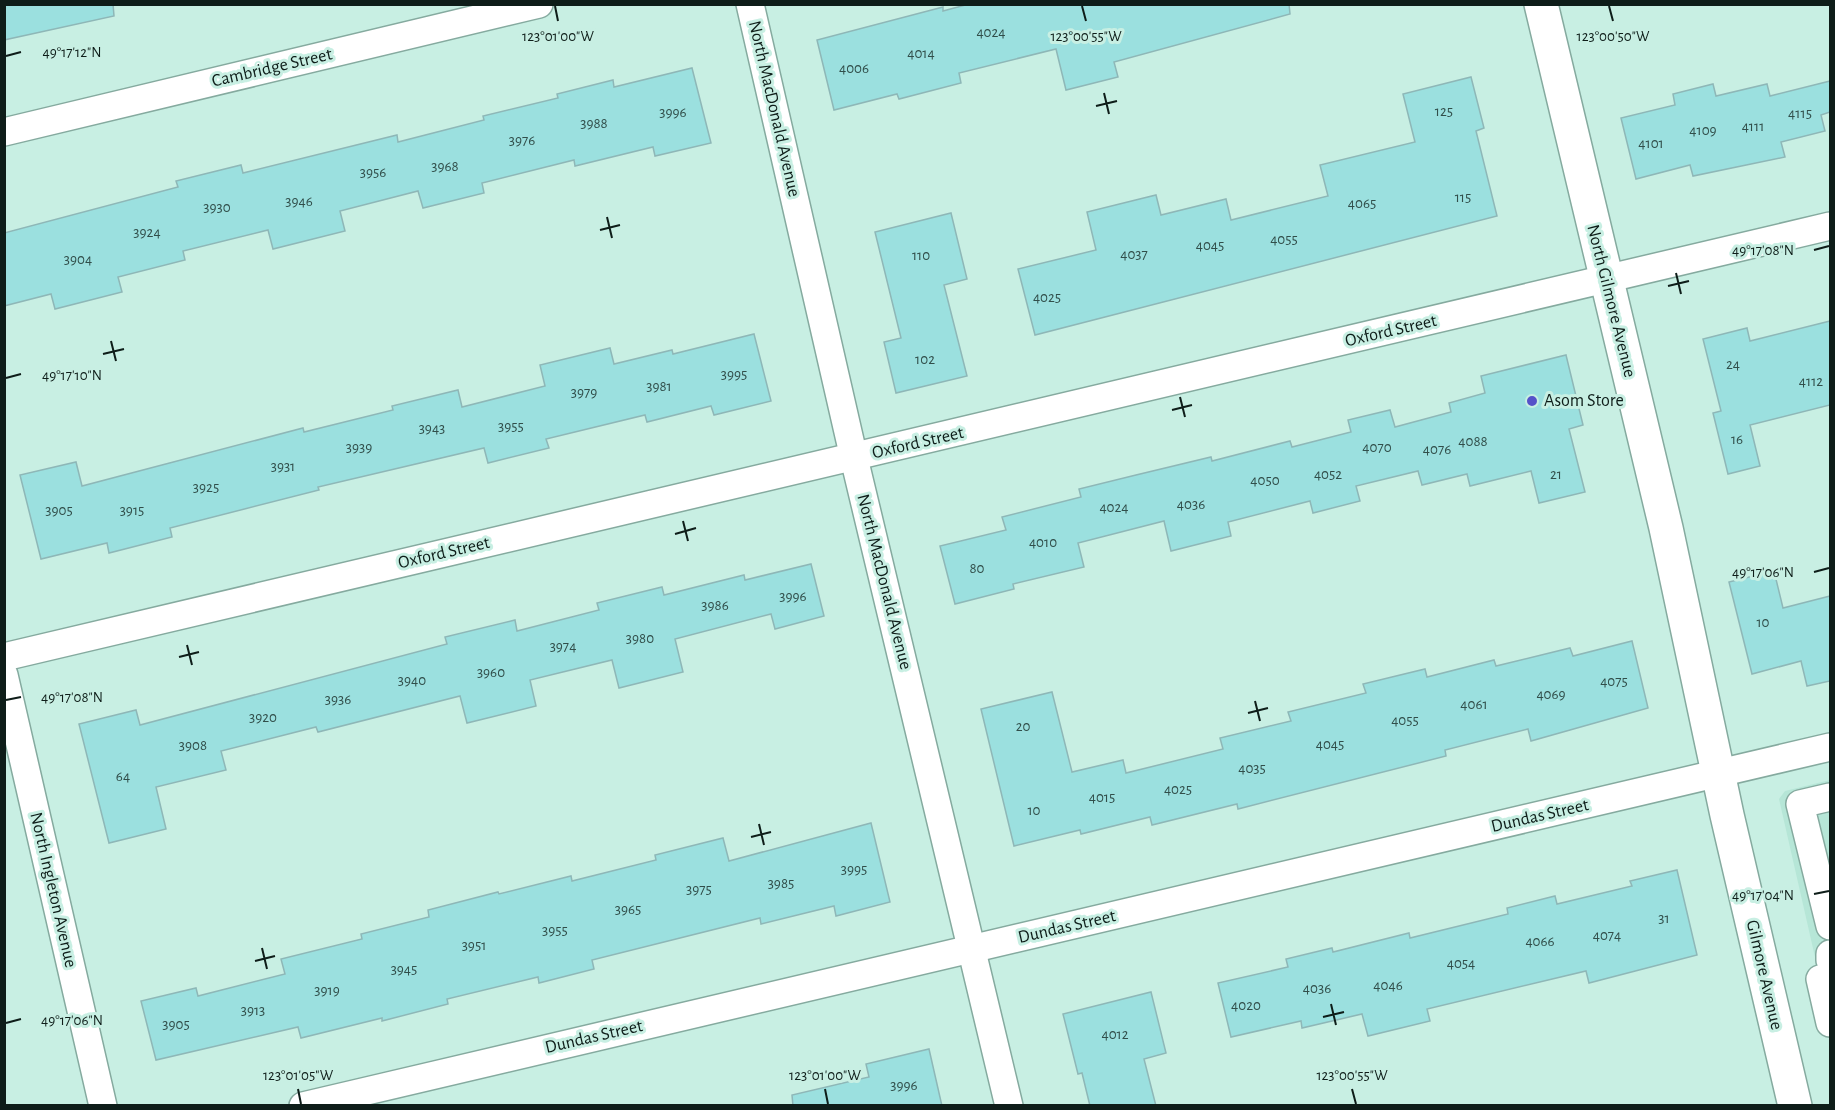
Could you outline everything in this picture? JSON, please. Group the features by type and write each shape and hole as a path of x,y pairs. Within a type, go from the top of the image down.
{"street":[{"name":"Cambridge Street","path":"4,132 539,4"},
{"name":"North MacDonald Avenue","path":"750,4 854,458 1009,1106"},
{"name":"North Gilmore Avenue","path":"1541,4 1663,517 1719,773"},
{"name":"Oxford Street","path":"4,657 1606,281 1830,226"},
{"name":"North Ingleton Avenue","path":"4,675 103,1106"},
{"name":"Dundas Street","path":"303,1106 1830,747"},
{"name":"Gilmore Avenue","path":"1719,773 1795,1106"},
{"path":"1830,797 1800,804 1830,926"},
{"path":"1830,954 1830,960"},
{"path":"1830,976 1820,979 1830,1023"}],"shaded area":[{"path":"1830,780 1830,1023 1779,799 1785,791"}],"building":[{"path":"4,4 113,4 114,16 4,40"},
{"path":"969,4 1289,4 1290,14 1114,62 1118,77 1066,90 1056,49 959,73 961,83 899,99 897,94 834,110 817,40 943,7 943,11"},
{"path":"692,68 711,143 655,156 653,147 575,166 574,160 482,183 484,193 423,208 418,191 340,211 345,231 273,249 268,230 183,251 185,260 118,277 122,292 55,309 51,294 4,306 4,233 178,187 176,181 241,165 243,173 397,135 398,142 484,120 483,116 558,98 557,94 613,80 614,87"},
{"path":"1471,77 1484,128 1476,131 1497,216 1035,335 1018,269 1096,250 1087,212 1156,195 1161,215 1226,199 1231,220 1328,196 1320,165 1415,142 1403,94"},
{"path":"1830,81 1830,112 1821,115 1825,131 1781,142 1785,157 1693,176 1690,165 1636,179 1621,118 1675,105 1673,94 1713,84 1716,96 1767,84 1770,96"},
{"path":"951,213 967,279 944,285 967,376 896,393 884,342 901,338 875,232"},
{"path":"1830,321 1830,405 1750,425 1760,466 1728,474 1713,413 1721,411 1703,339 1747,328 1750,341"},
{"path":"754,334 771,401 714,415 711,406 647,422 645,415 546,439 549,448 488,463 484,448 318,487 319,490 170,528 172,537 109,553 107,543 41,559 20,475 76,462 82,486 303,428 304,432 393,410 392,406 458,390 462,407 545,386 540,365 610,348 614,364 672,350 673,354"},
{"path":"1566,355 1583,425 1569,429 1585,492 1539,503 1531,471 1470,486 1467,474 1422,485 1418,471 1356,486 1360,501 1313,513 1310,501 1228,522 1231,536 1171,551 1164,521 1078,543 1084,567 1013,584 1014,589 955,604 940,546 1006,530 1002,517 1081,497 1079,489 1136,475 1211,457 1212,461 1290,441 1292,447 1351,432 1348,420 1390,410 1395,427 1451,412 1449,403 1485,393 1481,376"},
{"path":"811,564 824,616 775,629 771,614 675,639 683,672 619,688 612,660 530,680 536,706 467,723 460,696 318,732 316,727 221,751 226,770 156,787 166,829 109,843 79,724 136,710 140,725 447,644 445,637 515,620 517,631 599,610 597,603 662,587 664,595 744,575 745,580"},
{"path":"1774,571 1783,608 1830,596 1830,681 1807,686 1801,661 1752,674 1729,582"},
{"path":"1632,641 1648,708 1531,741 1528,729 1445,750 1446,756 1238,809 1237,804 1152,825 1150,817 1081,834 1080,830 1014,846 981,709 1052,692 1072,772 1123,760 1126,773 1223,749 1220,738 1291,721 1288,712 1366,693 1363,684 1425,669 1427,677 1494,660 1496,666 1570,648 1573,656"},
{"path":"871,823 890,902 836,916 834,906 761,924 760,918 592,960 594,969 539,983 538,977 447,999 448,1004 382,1021 382,1018 301,1038 298,1027 156,1060 141,1001 196,988 198,996 285,974 281,959 362,939 361,934 429,917 428,910 498,892 499,894 571,876 572,881 656,860 655,855 723,838 729,861"},
{"path":"1677,870 1697,955 1589,983 1586,971 1427,1009 1430,1021 1368,1036 1362,1014 1302,1028 1301,1021 1231,1037 1218,983 1288,967 1286,959 1332,948 1333,952 1409,933 1410,938 1508,914 1507,908 1555,896 1557,904 1632,886 1630,881"},
{"path":"1151,992 1166,1053 1144,1059 1156,1106 1090,1106 1082,1073 1078,1074 1063,1014"},
{"path":"929,1049 942,1106 793,1106 792,1095 869,1077 866,1064"}],"place":[{"name":"Asom Store","path":"1532,401"}]}
